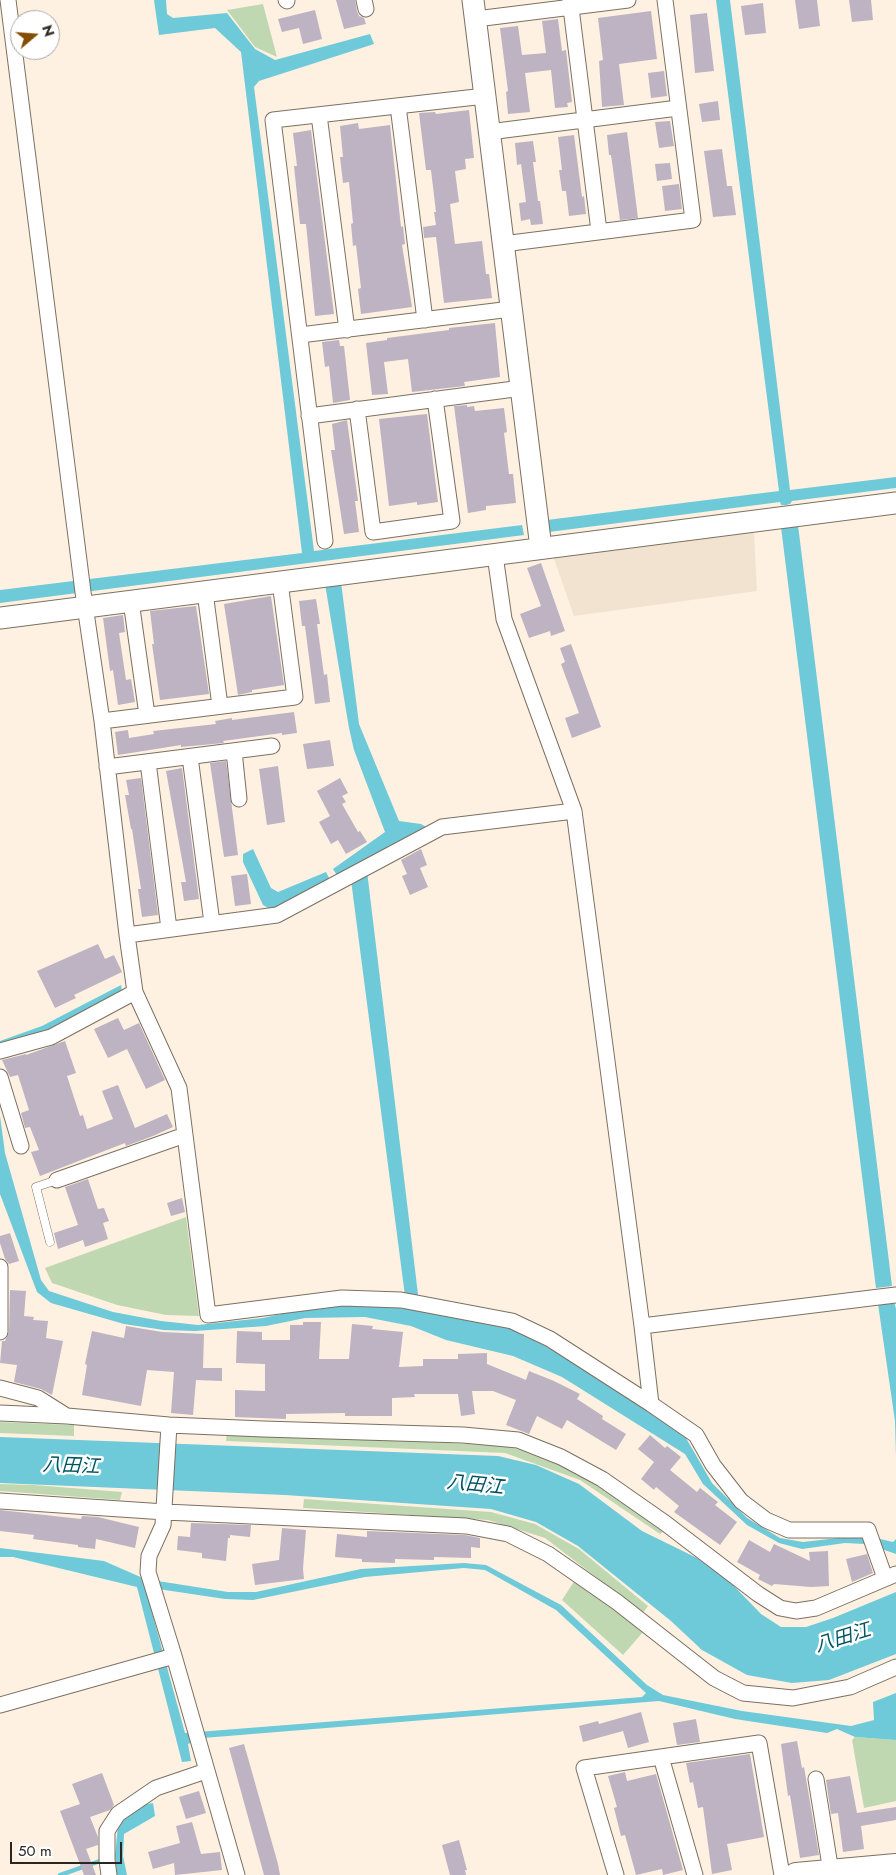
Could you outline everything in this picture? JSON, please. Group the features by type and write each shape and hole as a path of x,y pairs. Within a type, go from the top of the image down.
{"main road":[{"path":"796,1875 896,1866"}],"street":[{"path":"0,1413 67,1416 169,1425 464,1434 518,1440 562,1456 602,1479 665,1523 758,1594 780,1608 796,1611 816,1608 890,1576 868,1530 789,1530 766,1520 741,1501 713,1466 696,1435 550,1339 512,1321 401,1300 342,1298 208,1315 179,1088 135,992 102,721 83,593 8,0"},
{"path":"542,548 474,9 628,0"},
{"path":"503,244 693,220 665,0"},
{"path":"570,4 599,231"},
{"path":"325,541 273,120 485,96"},
{"path":"398,106 425,320"},
{"path":"489,132 678,108"},
{"path":"319,115 347,330"},
{"path":"300,335 511,310"},
{"path":"309,416 522,388"},
{"path":"357,409 373,532 452,521 435,399"},
{"path":"0,618 83,593 131,601 896,503"},
{"path":"495,555 504,619 574,811 651,1404"},
{"path":"102,721 295,698 280,582"},
{"path":"205,592 220,706"},
{"path":"131,601 146,715"},
{"path":"107,768 272,746"},
{"path":"234,751 239,798"},
{"path":"190,756 212,923"},
{"path":"148,762 169,929"},
{"path":"127,934 277,915 442,827 574,811"},
{"path":"0,1051 51,1037 135,992"},
{"path":"0,1077 20,1146"},
{"path":"57,1180 185,1135"},
{"path":"0,1267 0,1332"},
{"path":"642,1326 896,1294"},
{"path":"0,1388 38,1398 67,1416"},
{"path":"169,1425 165,1512 163,1526 149,1556 148,1572 237,1875"},
{"path":"0,1501 165,1512 466,1526 508,1534 548,1554 617,1602 714,1678 744,1692 793,1698 850,1687 896,1667"},
{"path":"0,1705 174,1656"},
{"path":"616,1875 584,1768 759,1743 782,1875"},
{"path":"661,1757 695,1875"},
{"path":"109,1875 107,1831 118,1814 156,1788 206,1771"},
{"path":"816,1779 831,1872"}],"lane":[{"path":"50,1242 36,1187 57,1180"}],"shaded area":[{"path":"754,532 757,591 574,616 553,556"}],"green space":[{"path":"263,4 277,57 255,47 227,10"},
{"path":"186,1217 199,1316 166,1315 117,1305 52,1283 45,1268"},
{"path":"0,1422 74,1425 74,1436 0,1433"},
{"path":"227,1432 509,1446 577,1472 665,1530 660,1534 580,1480 505,1453 226,1441"},
{"path":"0,1484 122,1492 120,1500 0,1491"},
{"path":"304,1499 491,1512 535,1524 579,1549 648,1606 643,1613 545,1538 488,1520 303,1508"},
{"path":"575,1580 644,1631 623,1655 562,1600"},
{"path":"855,1737 896,1740 896,1801 864,1808 852,1740"}],"water":[{"path":"154,0 166,0 167,14 173,18 227,13 255,49 275,60 370,34 374,44 259,81 254,87 314,551 522,525 524,535 0,603 0,590 302,553 241,52 215,28 159,35"},
{"path":"716,0 730,0 790,490 896,477 896,488 792,501 786,505 781,505 780,502 549,532 547,520 779,491"},
{"path":"798,525 892,1286 876,1288 781,527"},
{"path":"341,582 359,724 399,821 421,824 428,828 367,871 420,1311 506,1326 533,1339 603,1380 686,1438 712,1483 747,1518 780,1538 803,1542 847,1537 863,1538 865,1544 845,1543 802,1549 779,1543 747,1525 703,1484 685,1454 562,1377 513,1356 446,1340 411,1326 365,1317 305,1318 266,1326 195,1331 164,1330 124,1324 51,1303 37,1292 0,1194 0,1116 5,1153 41,1280 49,1291 113,1312 161,1321 198,1325 263,1318 338,1305 381,1305 405,1309 405,1296 351,880 338,877 333,869 385,832 354,750 349,728 325,584"},
{"path":"253,849 271,888 278,892 326,872 330,880 272,910 263,905 243,862 243,854"},
{"path":"121,985 122,992 44,1032 0,1046 0,1041 42,1026"},
{"path":"894,1301 896,1309 896,1456 895,1421 878,1304"},
{"name":"八田江","path":"0,1437 498,1456 536,1465 579,1484 642,1531 697,1558 731,1583 761,1614 781,1627 806,1627 896,1592 896,1654 829,1680 792,1683 747,1675 702,1650 671,1621 578,1546 536,1522 491,1509 285,1495 0,1483"},
{"path":"876,1538 893,1542 896,1539 896,1554 879,1548"},
{"path":"0,1548 104,1561 145,1579 228,1592 256,1592 361,1569 464,1563 486,1565 561,1605 647,1685 663,1695 742,1711 851,1726 874,1720 873,1702 896,1693 896,1740 855,1737 837,1729 827,1733 735,1719 659,1701 203,1738 188,1744 191,1761 182,1762 137,1587 13,1557 0,1557","holes":["464,1568 485,1570 556,1610 646,1693 642,1697 185,1733 145,1587 225,1599 253,1600 365,1577"]},
{"path":"153,1803 155,1816 124,1834 123,1856 127,1875 117,1875 115,1856 118,1825 142,1805"}],"building":[{"path":"336,0 355,0 359,16 364,18 366,24 344,29"},
{"path":"795,0 817,0 820,26 799,29"},
{"path":"849,0 871,0 873,20 852,22"},
{"path":"763,3 766,33 745,35 741,6"},
{"path":"315,10 322,39 303,44 299,28 282,32 278,19"},
{"path":"651,11 657,59 619,64 624,105 602,107 599,61 603,60 598,18"},
{"path":"707,13 714,71 695,73 690,15"},
{"path":"558,19 562,51 566,50 572,102 567,103 568,107 555,108 551,70 525,73 530,112 508,114 506,92 508,91 500,28 518,26 522,55 546,53 542,21"},
{"path":"664,71 667,96 651,98 648,73"},
{"path":"718,101 720,120 702,122 699,104"},
{"path":"469,110 474,158 465,159 466,169 455,171 459,202 450,204 455,244 482,241 486,274 489,274 492,298 444,303 436,237 424,238 423,227 436,225 434,212 436,212 431,170 426,170 419,113 435,112 436,114"},
{"path":"670,121 674,146 659,148 655,122"},
{"path":"358,123 359,129 390,125 401,227 403,226 405,244 402,245 412,307 361,314 358,289 361,288 356,245 353,246 349,182 343,183 340,157 343,157 340,126"},
{"path":"311,130 334,314 315,316 306,224 300,224 294,166 297,166 293,133"},
{"path":"627,132 638,218 620,220 607,135"},
{"path":"574,135 586,214 569,216 566,191 562,191 559,170 562,170 558,137"},
{"path":"533,141 536,162 533,162 543,224 531,225 530,219 521,221 519,203 526,202 521,164 517,165 515,143"},
{"path":"722,149 727,186 732,186 736,215 713,217 704,151"},
{"path":"670,163 672,179 657,181 655,164"},
{"path":"679,184 682,209 665,211 662,186"},
{"path":"495,323 500,377 464,382 465,386 412,392 408,359 384,362 388,394 372,395 366,343 387,340 387,338 449,330 449,328"},
{"path":"339,340 340,346 344,346 350,400 333,403 329,366 325,367 322,342"},
{"path":"467,405 467,407 474,406 475,411 504,408 507,432 504,433 509,474 513,474 516,503 486,506 486,510 468,513 454,406"},
{"path":"427,414 438,502 417,505 417,502 389,506 379,419"},
{"path":"347,420 358,501 355,501 359,532 344,534 331,450 335,450 332,424"},
{"path":"541,563 565,631 551,636 550,631 529,638 520,614 541,606 527,568"},
{"path":"271,596 284,685 252,690 252,692 238,695 224,604"},
{"path":"316,599 320,624 317,624 324,675 327,674 330,702 315,704 305,626 302,626 299,601"},
{"path":"196,606 209,694 160,700 152,644 154,644 150,611"},
{"path":"123,615 125,632 119,633 126,680 131,679 135,702 118,705 113,670 110,671 103,618"},
{"path":"571,644 601,727 572,738 565,718 579,713 561,664 565,662 560,648"},
{"path":"294,712 297,733 282,735 282,733 223,741 224,743 181,747 181,745 118,755 115,732 128,730 129,738 154,734 153,731 216,724 215,721 232,718 232,720"},
{"path":"330,740 334,766 307,769 303,744"},
{"path":"226,761 238,855 224,857 210,763"},
{"path":"278,766 285,822 267,825 259,769"},
{"path":"182,768 199,899 184,901 181,882 186,882 166,771"},
{"path":"141,778 158,915 142,917 138,889 141,889 125,795 129,795 126,780"},
{"path":"340,778 348,793 342,796 346,802 342,804 358,832 360,831 367,842 346,854 338,840 331,844 319,822 330,816 317,791"},
{"path":"421,849 427,865 420,868 428,887 410,895 402,876 407,874 401,860"},
{"path":"247,874 251,904 235,906 231,876"},
{"path":"98,944 105,959 114,955 122,972 74,995 76,998 55,1008 37,971"},
{"path":"118,1018 124,1030 139,1023 165,1080 146,1089 127,1049 108,1058 94,1029"},
{"path":"65,1041 76,1073 67,1076 80,1116 83,1115 87,1129 113,1119 102,1091 118,1085 135,1128 167,1114 173,1127 126,1146 125,1143 40,1176 31,1152 39,1150 30,1127 25,1128 21,1113 29,1110 18,1075 10,1077 2,1060 26,1055"},
{"path":"88,1179 98,1209 104,1208 109,1221 103,1223 108,1239 85,1247 83,1240 58,1249 54,1233 78,1225 65,1187"},
{"path":"182,1198 185,1212 171,1216 167,1203"},
{"path":"10,1233 19,1261 9,1264 5,1259 0,1236"},
{"path":"10,1290 26,1291 24,1316 34,1317 33,1320 48,1321 46,1338 63,1341 52,1395 41,1389 14,1382 17,1365 0,1363 2,1341 5,1341 9,1332"},
{"path":"303,1322 321,1322 319,1359 349,1359 352,1324 373,1326 372,1329 403,1332 399,1367 423,1366 423,1359 458,1359 458,1354 487,1353 487,1364 526,1380 529,1371 580,1394 577,1399 603,1416 602,1419 626,1434 616,1450 567,1420 562,1429 537,1416 529,1434 506,1425 516,1400 493,1391 472,1391 475,1414 461,1416 458,1394 414,1394 415,1397 392,1398 392,1416 345,1416 345,1413 286,1414 286,1419 235,1417 235,1390 265,1391 265,1364 236,1363 237,1331 262,1332 262,1340 290,1340 290,1325 303,1325"},
{"path":"126,1326 162,1332 204,1334 203,1368 222,1368 222,1381 196,1380 193,1415 171,1413 174,1372 147,1370 141,1406 82,1395 87,1365 85,1364 92,1331 124,1338"},
{"path":"650,1435 665,1448 667,1446 681,1457 670,1470 697,1492 700,1488 718,1502 715,1505 737,1522 720,1545 674,1512 679,1506 656,1487 654,1490 641,1479 654,1462 638,1449"},
{"path":"0,1510 81,1519 82,1516 98,1517 139,1527 135,1548 96,1539 95,1549 78,1547 78,1545 33,1539 34,1535 0,1531"},
{"path":"191,1523 251,1525 250,1537 230,1535 230,1538 228,1538 226,1561 202,1558 202,1553 177,1550 178,1536 190,1537"},
{"path":"282,1528 306,1530 304,1579 255,1585 252,1564 279,1560"},
{"path":"367,1531 465,1535 480,1538 480,1548 471,1547 471,1558 434,1557 434,1560 395,1559 395,1563 362,1562 362,1559 335,1557 337,1534 367,1537"},
{"path":"749,1540 770,1552 774,1544 810,1561 809,1552 828,1551 829,1586 811,1587 774,1584 772,1586 758,1579 760,1575 737,1562"},
{"path":"867,1554 873,1573 852,1582 846,1559"},
{"path":"641,1712 649,1742 628,1748 623,1731 583,1742 579,1726 598,1721 599,1724"},
{"path":"696,1719 700,1742 677,1745 673,1723"},
{"path":"797,1741 802,1768 804,1767 819,1855 800,1858 790,1795 788,1796 781,1744"},
{"path":"244,1744 280,1875 264,1875 229,1748"},
{"path":"750,1754 764,1837 727,1844 732,1870 712,1874 703,1807 698,1808 693,1782 690,1783 686,1763"},
{"path":"625,1772 627,1781 656,1774 683,1870 663,1875 662,1869 636,1875 625,1835 621,1836 614,1808 617,1807 608,1776"},
{"path":"102,1773 114,1805 110,1810 90,1817 98,1837 98,1845 86,1849 96,1875 84,1875 60,1811 80,1804 72,1784"},
{"path":"850,1776 857,1813 896,1807 896,1820 861,1826 864,1849 843,1852 838,1813 831,1814 826,1780"},
{"path":"199,1791 206,1813 186,1819 179,1797"},
{"path":"192,1822 201,1854 220,1852 222,1870 175,1875 174,1863 153,1869 148,1852 180,1843 176,1826"},
{"path":"459,1840 467,1870 465,1870 466,1875 450,1875 442,1845"}],"waterway":[{"path":"60,1875 100,1861"}]}
